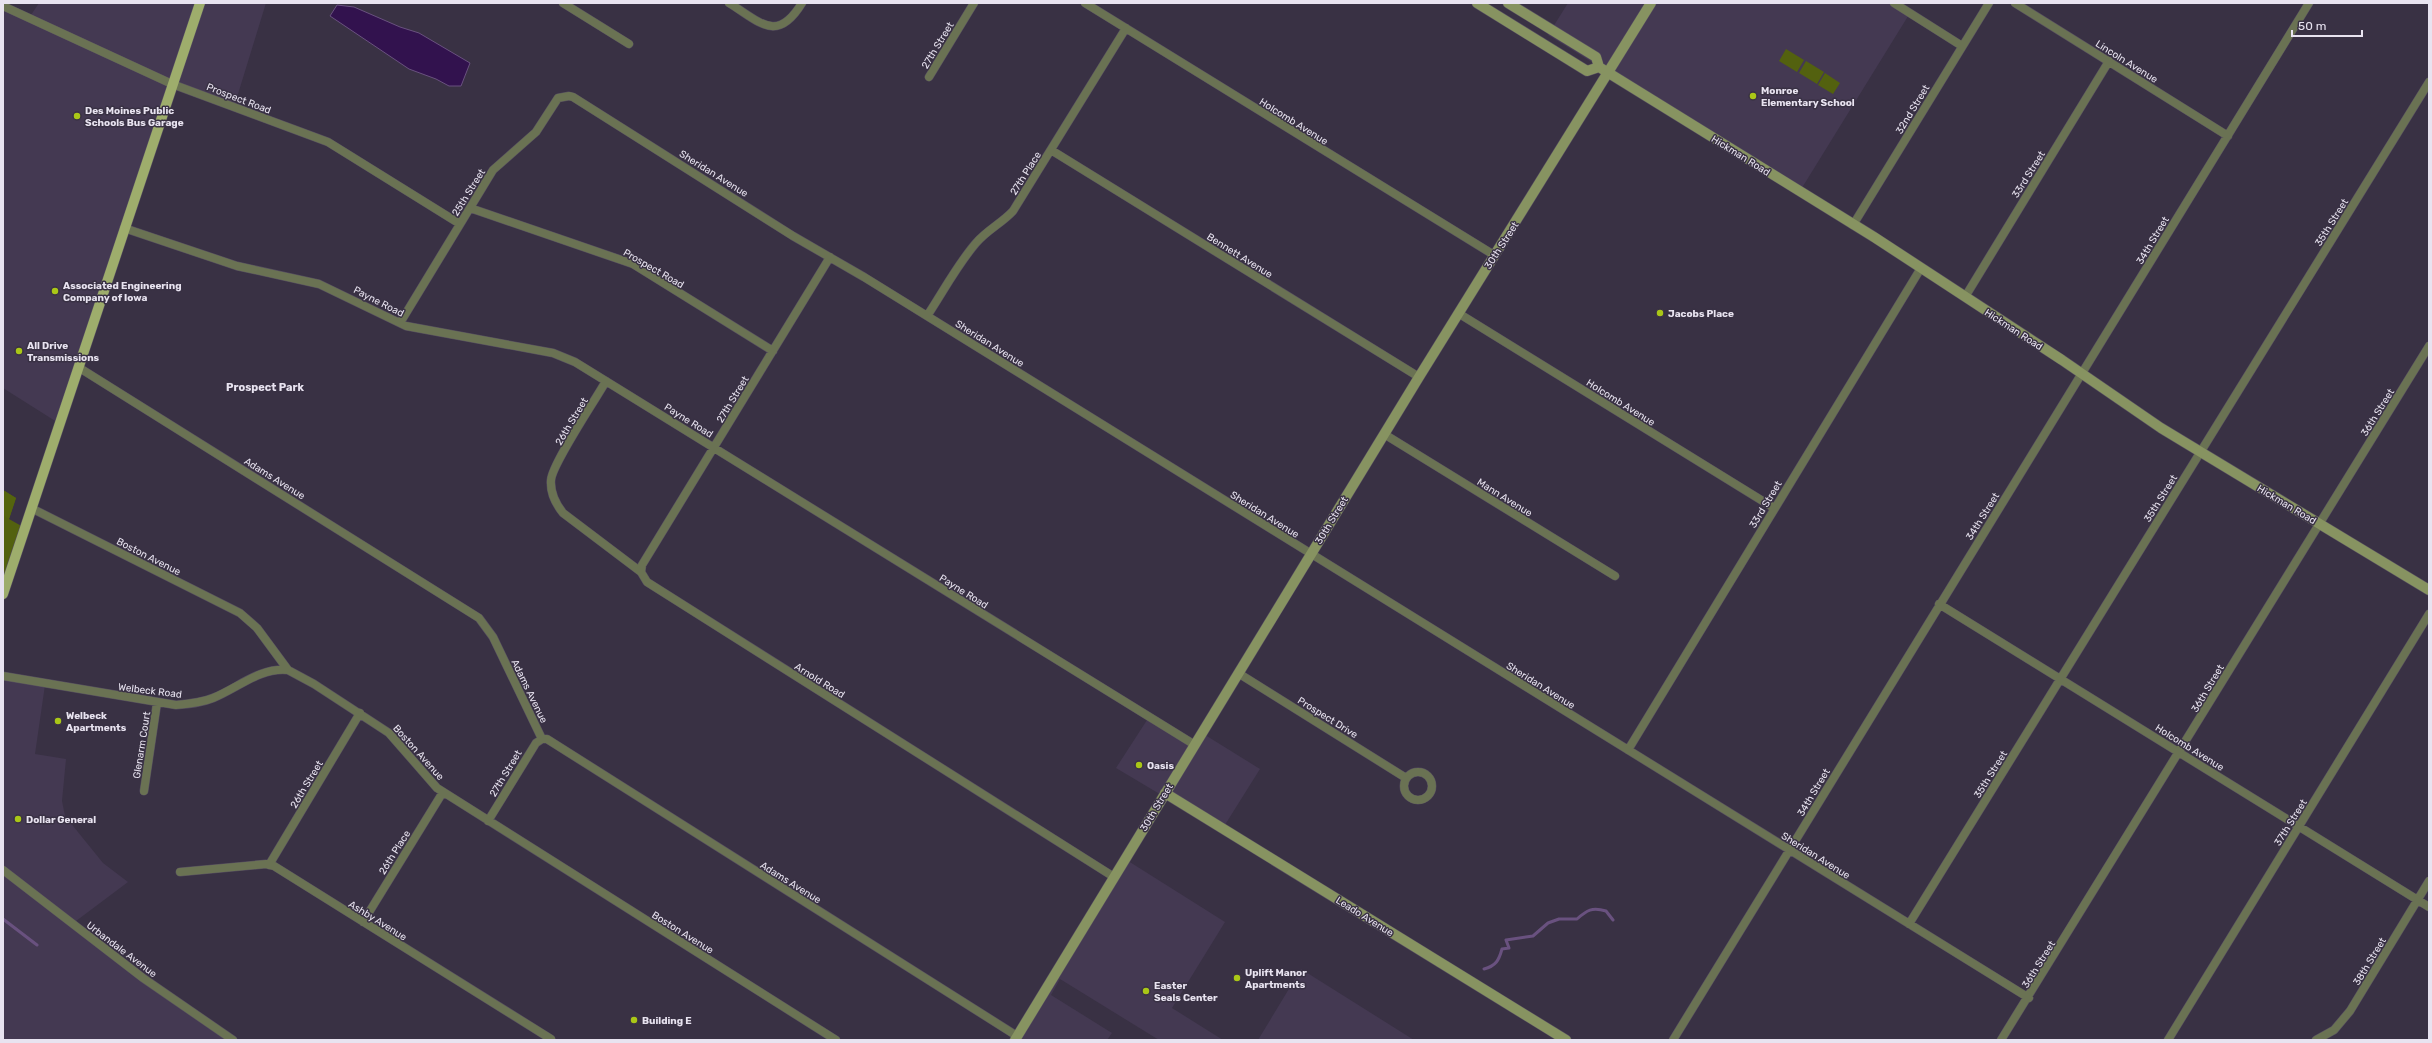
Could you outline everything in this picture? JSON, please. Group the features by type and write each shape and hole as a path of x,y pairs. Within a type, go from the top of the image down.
{"main road":[{"path":"3,594 200,3"}],"street":[{"path":"563,3 629,44"},
{"path":"729,3 768,26 777,27 787,23 802,3"},
{"name":"27th Street","path":"929,77 974,3"},
{"name":"Holcomb Avenue","path":"1085,3 1494,255"},
{"path":"1477,3 1587,71 1603,70"},
{"name":"Hickman Road","path":"1508,3 1596,57 1603,70 1921,268 2161,428 2429,590"},
{"name":"30th Street","path":"1016,1038 1494,255 1603,70 1651,3"},
{"path":"1894,3 1962,46"},
{"name":"32nd Street","path":"1853,225 1989,3"},
{"name":"Lincoln Avenue","path":"2015,3 2228,136"},
{"name":"34th Street","path":"1673,1040 2309,3"},
{"name":"Prospect Road","path":"3,6 172,84 328,142 460,224"},
{"name":"27th Place","path":"927,316 976,243 988,232 1003,222 1013,211 1126,28"},
{"name":"33rd Street","path":"1965,297 2109,62"},
{"name":"35th Street","path":"1909,924 2429,82"},
{"name":"25th Street","path":"400,323 493,170 536,132 554,102 562,96 574,97"},
{"name":"Sheridan Avenue","path":"574,97 2028,998"},
{"name":"Bennett Avenue","path":"1051,150 1419,377"},
{"name":"Prospect Road","path":"470,208 633,264 773,352"},
{"name":"Payne Road","path":"124,228 237,266 319,284 400,323 422,330 553,353 575,362 1194,745"},
{"name":"27th Street","path":"641,572 642,565 830,257"},
{"name":"33rd Street","path":"1628,750 1921,268"},
{"name":"Holcomb Avenue","path":"1458,313 1774,508"},
{"name":"36th Street","path":"2001,1040 2429,346"},
{"name":"Adams Avenue","path":"78,367 479,618 493,637 542,739 547,739 1016,1038"},
{"name":"26th Street","path":"552,472 606,381"},
{"name":"Mann Avenue","path":"1384,434 1615,576"},
{"name":"Arnold Road","path":"552,472 551,492 556,504 563,513 641,572 647,582 1114,877"},
{"name":"Boston Avenue","path":"31,508 240,613 257,628 288,670 360,713 389,733 415,765 443,792 836,1040"},
{"name":"Holcomb Avenue","path":"1939,604 2429,907"},
{"name":"37th Street","path":"2168,1040 2429,614"},
{"name":"Welbeck Road","path":"3,676 176,705 195,704 213,698 266,671 277,669 288,670"},
{"name":"Prospect Drive","path":"1238,673 1406,778"},
{"name":"Glenarm Court","path":"144,791 157,703"},
{"name":"26th Street","path":"269,865 360,713"},
{"name":"27th Street","path":"488,821 536,742 542,739"},
{"name":"26th Place","path":"363,922 443,792"},
{"name":"Leado Avenue","path":"1165,793 1566,1040"},
{"path":"180,872 269,865"},
{"name":"Ashby Avenue","path":"269,865 550,1039"},
{"name":"Urbandale Avenue","path":"3,870 143,978 233,1040"},
{"name":"38th Street","path":"2316,1040 2334,1030 2348,1015 2429,881"}],"shaded area":[{"path":"39,3 266,3 234,107 173,84 60,424 3,388 3,6 29,18"},
{"name":"Monroe Elementary School","path":"1568,3 1643,3 1648,6 1651,3 1894,3 1910,13 1800,191 1548,35"},
{"path":"337,5 354,7 400,27 419,33 470,63 461,86 449,86 436,79 409,69 330,16"},
{"path":"3,677 45,685 35,754 66,759 62,801 65,816 103,863 128,882 72,924 233,1040 3,1040"},
{"path":"1149,717 1194,745 1202,733 1260,769 1223,828 1163,796 1116,768"},
{"path":"1125,859 1225,922 1172,1008 1223,1040 1159,1040 1060,979 1051,995 1112,1033 1107,1040 1015,1040"},
{"path":"1301,969 1414,1040 1258,1040"}],"green space":[{"path":"1786,49 1804,60 1797,72 1779,61"},
{"path":"1806,61 1824,72 1817,84 1799,73"},
{"path":"1825,73 1840,83 1833,94 1818,85"},
{"path":"3,490 16,498 9,519 25,528 3,594"},
{"path":"3,490 16,498 9,519 3,515"}],"waterway":[{"path":"1484,969 1496,962 1502,949 1509,948 1506,940 1533,936 1548,923 1559,919 1577,919 1587,911 1593,909 1606,911 1613,920"},
{"path":"3,919 37,945"}],"place":[{"name":"Monroe Elementary School","path":"1753,96"},
{"name":"Des Moines Public Schools Bus Garage","path":"77,116"},
{"name":"Associated Engineering Company of Iowa","path":"55,291"},
{"name":"Jacobs Place","path":"1660,313"},
{"name":"All Drive Transmissions","path":"19,351"},
{"name":"Welbeck Apartments","path":"58,721"},
{"name":"Oasis","path":"1139,765"},
{"name":"Dollar General","path":"18,819"},
{"name":"Uplift Manor Apartments","path":"1237,978"},
{"name":"Easter Seals Center","path":"1146,991"},
{"name":"Building E","path":"634,1020"}],"district":[{"name":"Prospect Park","path":"265,387"}]}
